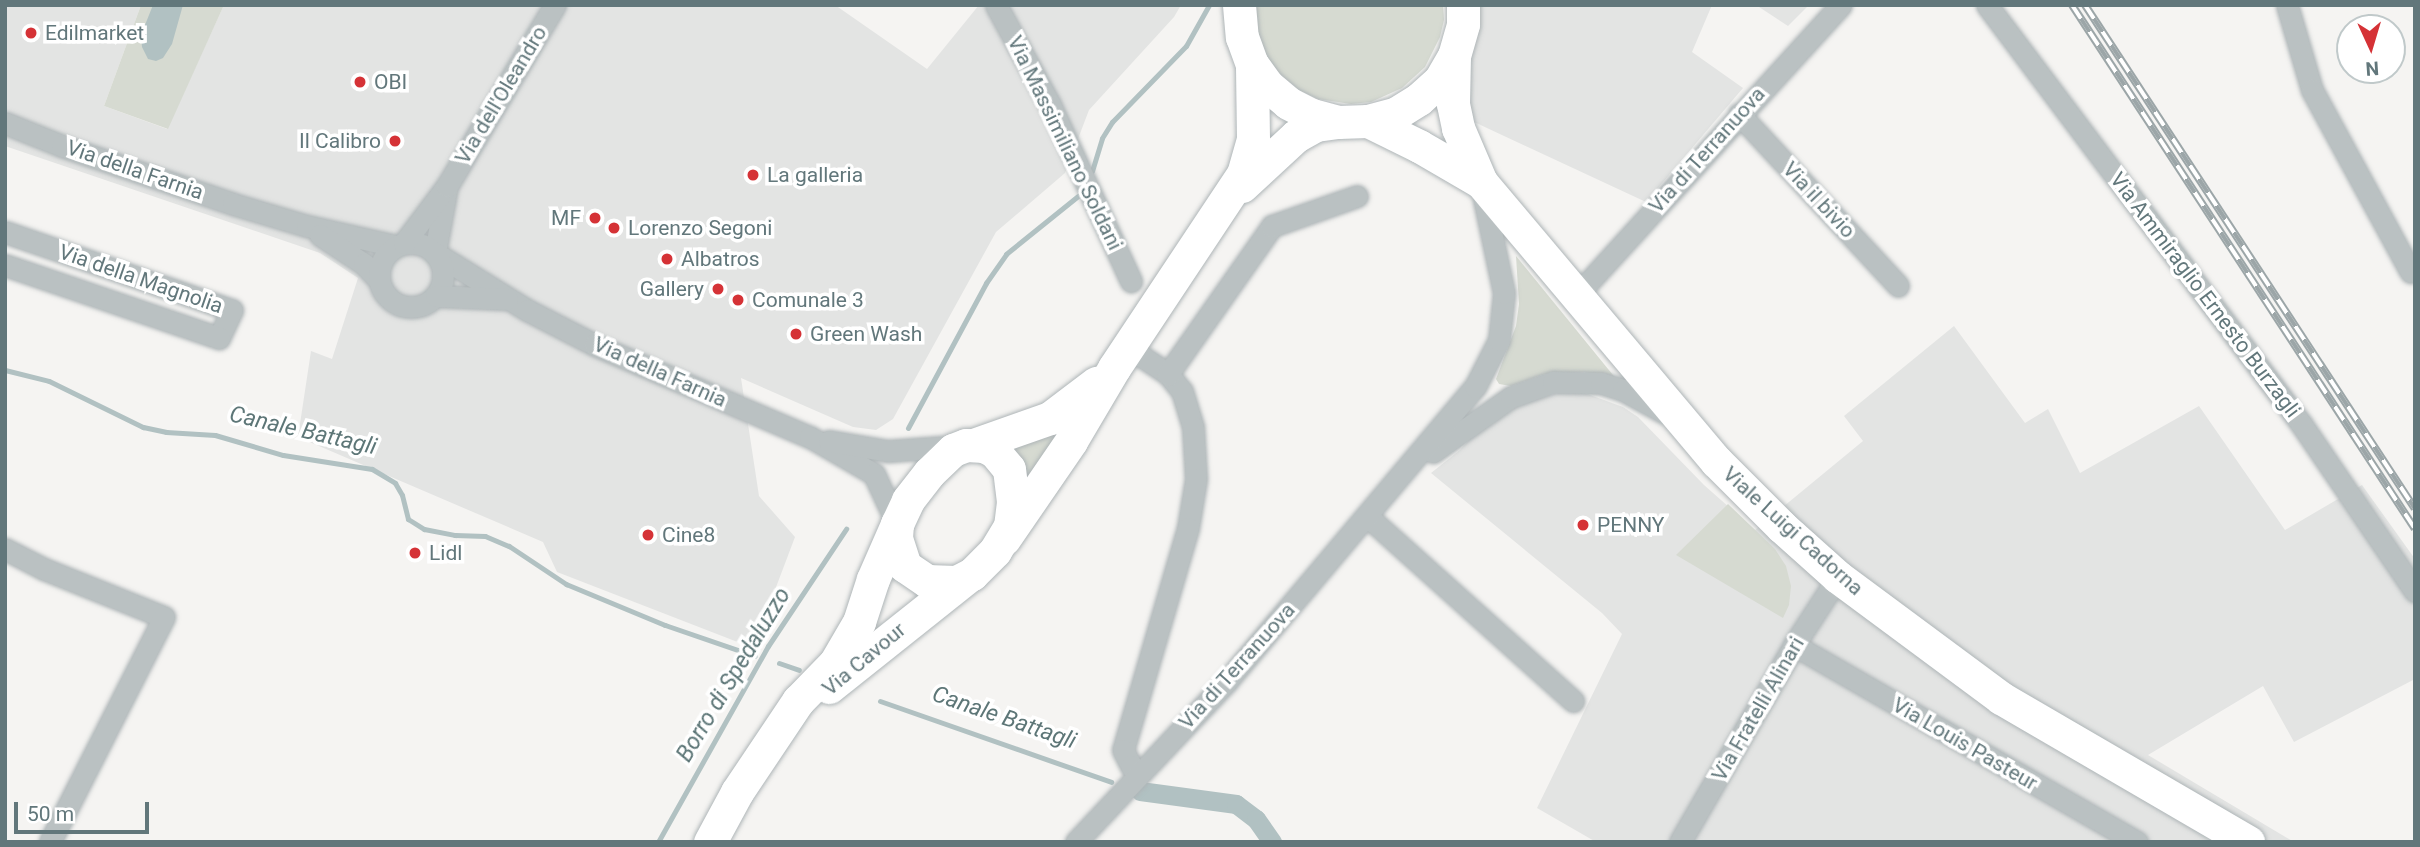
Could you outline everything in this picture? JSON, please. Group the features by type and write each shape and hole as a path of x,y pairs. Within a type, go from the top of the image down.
{"main road":[{"path":"1239,5 1242,37 1252,64"},
{"path":"1454,55 1463,24 1463,5"},
{"name":"Viale Luigi Cadorna","path":"1454,55 1453,104 1458,128 1481,182 1575,297 1685,424 1782,527 1838,577 2001,698 2248,842"},
{"name":"Via Cavour","path":"1223,205 1260,166 1296,136 1316,125 1395,114 1419,100 1440,80 1454,55"},
{"name":"Viale Luigi Cadorna","path":"1252,64 1268,86 1288,103 1312,116 1353,121 1419,146 1481,182"},
{"name":"Via Cavour","path":"762,752 823,692 972,574 1003,539 1071,441 1243,174 1253,139 1252,64"},
{"name":"Via Cavour","path":"710,842 762,752 798,701 835,663 859,622 873,579 908,500 929,472 953,450 1050,418 1122,358"},
{"name":"Via Cavour","path":"971,444 1002,458 1012,478 1013,516 1003,539"},
{"path":"897,524 896,538 901,557 915,576 938,583 956,582 972,574"}],"street":[{"name":"Via dell'Oleandro","path":"400,245 447,186 555,5"},
{"name":"Via Massimiliano Soldani","path":"996,5 1051,105 1131,281"},
{"name":"Via di Terranuova","path":"1575,297 1841,5"},
{"name":"Via Ammiraglio Ernesto Burzagli","path":"1987,5 2302,425 2415,591"},
{"path":"2287,5 2312,90 2411,272"},
{"name":"Via il bivio","path":"1739,114 1898,286"},
{"name":"Via della Farnia","path":"5,123 62,146 307,226 400,245 421,244 512,300 595,345 810,437 874,474 897,524"},
{"name":"Via di Terranuova","path":"1076,842 1227,681 1475,387 1499,340 1504,293 1481,182"},
{"name":"Via dell'Oleandro","path":"435,253 447,186"},
{"path":"1168,374 1272,226 1357,196"},
{"name":"Via della Farnia","path":"307,226 364,264 379,280 387,296 402,306 420,306 436,296 512,300"},
{"name":"Via della Magnolia","path":"5,233 232,310 219,338 5,265"},
{"path":"379,280 382,260 400,245"},
{"path":"435,253 444,279 436,296"},
{"path":"1122,358 1168,374 1182,391 1193,427 1196,479 1188,528 1123,750 1131,766 1139,772"},
{"name":"Via di Terranuova","path":"1394,485 1440,446 1511,397 1553,382 1601,383 1639,398 1685,424"},
{"name":"Via della Farnia","path":"810,437 888,451 971,444"},
{"name":"Via della Farnia","path":"856,464 875,495 880,523 880,544 873,579"},
{"path":"1367,516 1573,701"},
{"path":"5,549 44,569 164,617 50,842"},
{"name":"Via Fratelli Alinari","path":"1680,842 1794,645 1838,577"},
{"name":"Via Louis Pasteur","path":"1794,645 2137,842"}],"shaded area":[{"path":"5,5 141,5 104,106 167,129 224,5 835,5 927,69 979,5 1181,5 1174,17 1089,110 1065,173 996,232 893,419 876,430 853,427 741,378 759,496 795,537 753,648 557,572 543,542 298,437 311,351 332,359 358,278 320,253 5,146"},
{"path":"141,5 224,5 168,129 104,106"},
{"path":"153,5 183,5 172,44 163,58 156,61 148,59 142,47 141,35"},
{"path":"1254,5 1443,5 1444,20 1440,37 1425,67 1402,88 1371,102 1351,104 1318,99 1299,90 1274,69 1264,54 1253,22"},
{"path":"1471,5 1712,5 1692,52 1743,88 1646,202 1472,121 1464,86"},
{"path":"1756,5 1809,5 1788,26"},
{"path":"1516,256 1617,380 1585,372 1545,374 1511,386 1499,384 1496,379 1516,326 1519,304"},
{"path":"1954,326 2025,423 2048,409 2080,473 2199,406 2285,530 2362,485 2415,559 2415,679 2294,742 2263,686 2148,755 2294,842 1596,842 1537,808 1622,634 1602,613 1431,473 1460,450 1486,421 1529,400 1567,391 1582,392 1623,407 1638,417 1704,485 1755,530 1863,441 1844,416"},
{"path":"1059,429 1060,435 1024,483 1006,448"},
{"path":"1728,504 1775,549 1786,566 1791,586 1789,605 1783,618 1676,555"}],"waterway":[{"name":"Borro di Spedaluzzo","path":"1092,171 1102,138 1112,122 1186,46 1209,5"},
{"name":"Borro di Spedaluzzo","path":"908,428 986,283 1006,254 1078,196"},
{"name":"Canale Battagli","path":"5,370 49,381 143,427 166,432 215,435 283,455 372,469 395,483 402,495 408,519 424,529 455,535 485,536 509,546 566,584 665,625 755,656"},
{"name":"Borro di Spedaluzzo","path":"658,842 768,646 846,529"},
{"name":"Canale Battagli","path":"779,663 799,670"},
{"name":"Canale Battagli","path":"880,701 1111,782"},
{"name":"Canale Battagli","path":"1140,791 1236,804 1256,819 1272,842"}],"railway":[{"path":"2072,5 2415,529"},
{"path":"2085,5 2415,509"}],"place":[{"name":"Edilmarket","path":"31,33"},
{"name":"OBI","path":"360,82"},
{"name":"Il Calibro","path":"395,141"},
{"name":"La galleria","path":"753,175"},
{"name":"MF","path":"595,218"},
{"name":"Lorenzo Segoni","path":"614,228"},
{"name":"Albatros","path":"667,259"},
{"name":"Gallery","path":"718,289"},
{"name":"Comunale 3","path":"738,300"},
{"name":"Green Wash","path":"796,334"},
{"name":"PENNY","path":"1583,525"},
{"name":"Cine8","path":"648,535"},
{"name":"Lidl","path":"415,553"}]}
